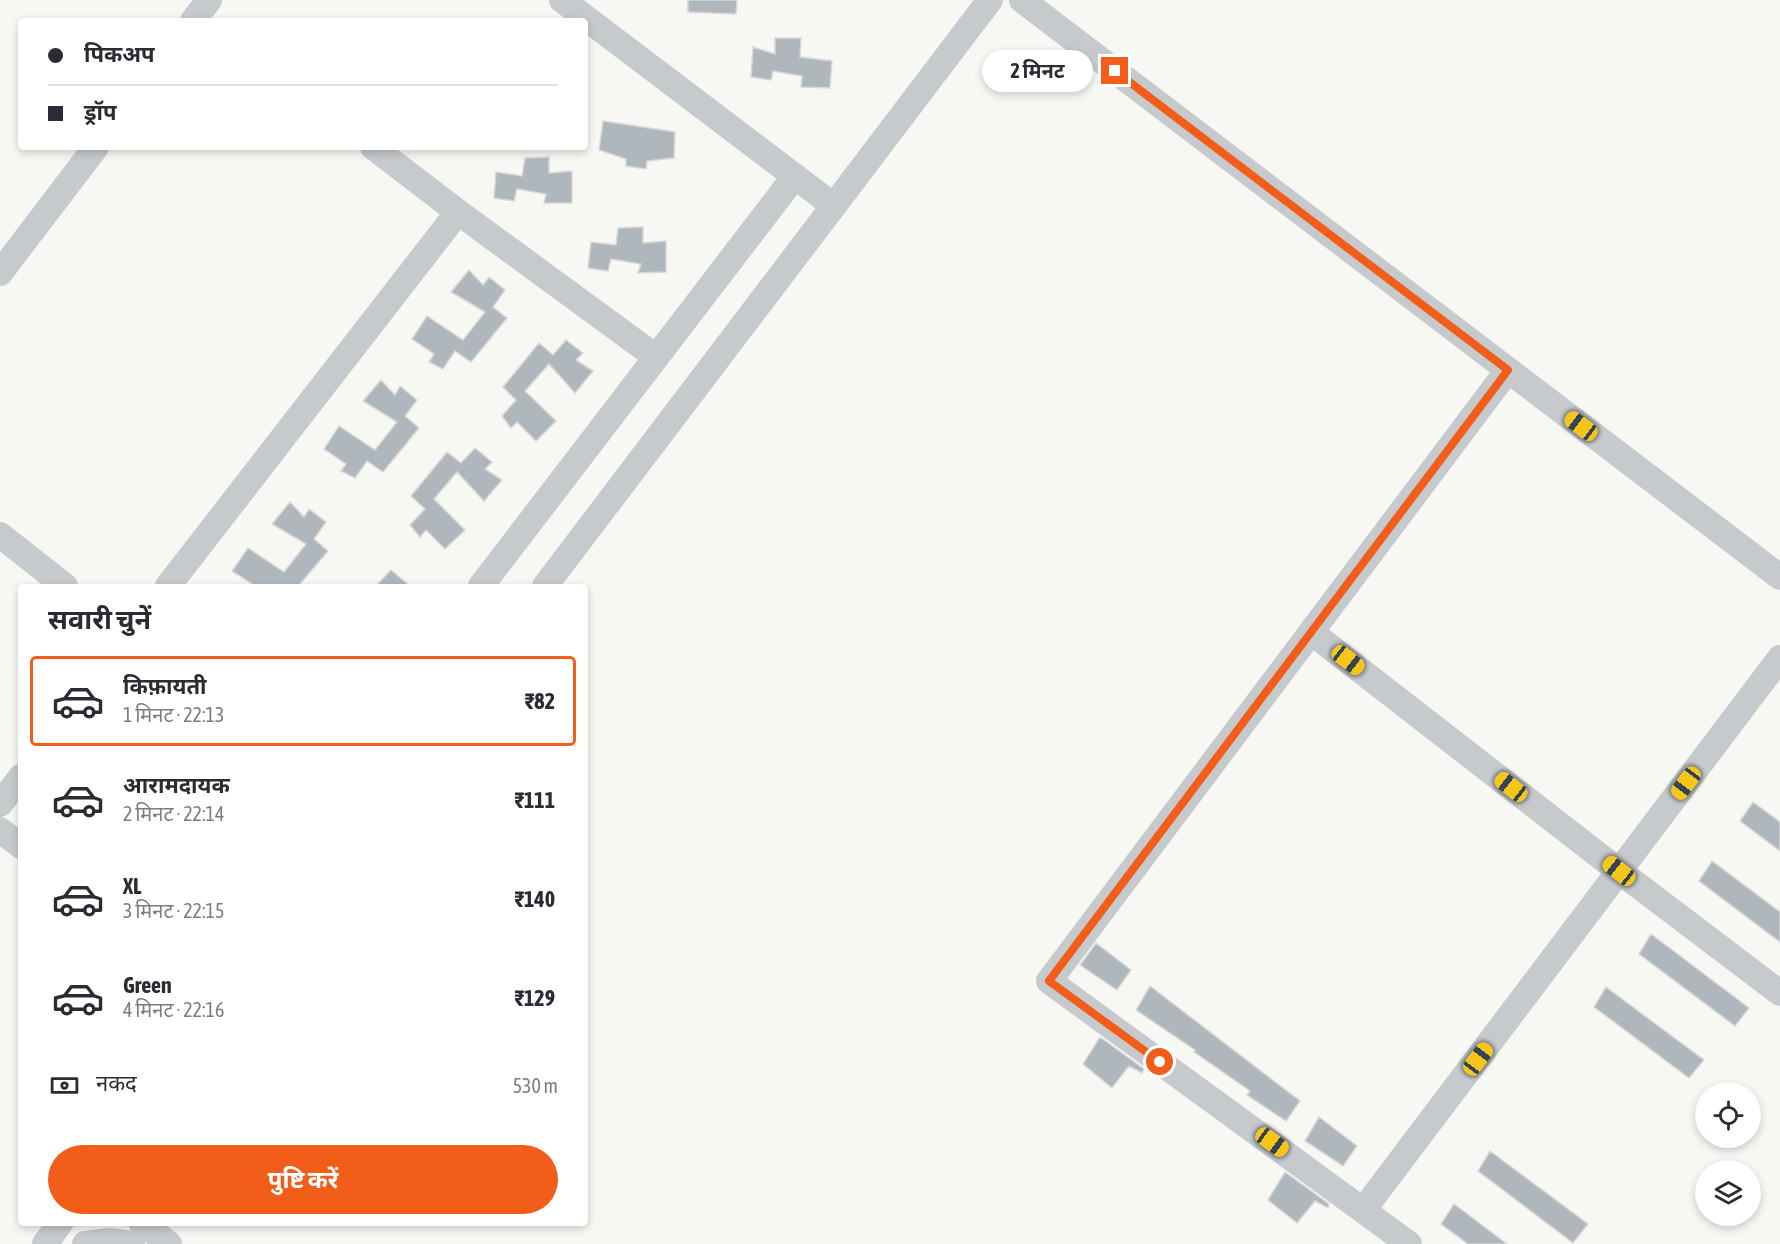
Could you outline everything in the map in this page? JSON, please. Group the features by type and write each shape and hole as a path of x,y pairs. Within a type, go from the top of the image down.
{"street":[{"path":"562,0 586,18"},
{"path":"547,584 990,0"},
{"path":"1022,0 1780,577"},
{"path":"588,20 834,206"},
{"path":"0,273 94,150"},
{"path":"378,150 458,212 656,357"},
{"path":"483,584 795,176"},
{"path":"170,584 458,212"},
{"path":"1409,1244 1049,981 1508,370"},
{"path":"0,535 62,584"},
{"path":"1311,632 1780,993"},
{"path":"1364,1209 1780,658"},
{"path":"0,804 18,781"},
{"path":"0,830 18,844"},
{"path":"45,1244 58,1226"},
{"path":"125,1226 153,1234"},
{"path":"85,1244 109,1240 132,1244"}],"building":[{"path":"688,0 737,0 736,14 688,12"},
{"path":"775,38 801,38 800,57 832,61 830,88 801,87 802,76 773,71 771,80 751,77 753,47 775,54"},
{"path":"603,121 675,132 674,158 647,161 646,169 626,166 626,159 599,150"},
{"path":"549,157 549,173 572,171 572,203 544,203 546,194 517,189 514,201 494,198 496,172 522,176 525,158"},
{"path":"643,227 643,243 666,241 666,272 638,273 641,264 611,259 608,271 588,268 591,242 616,245 618,228"},
{"path":"469,270 483,285 489,277 505,290 493,307 507,318 471,362 455,351 443,369 429,362 434,354 412,339 427,316 463,340 485,312 451,292"},
{"path":"566,340 583,353 576,360 593,371 575,393 549,364 525,391 556,421 536,441 517,422 511,428 502,416 516,400 503,387 539,343 553,355"},
{"path":"381,380 395,395 400,386 417,400 405,416 419,428 383,472 367,461 355,478 341,471 346,464 324,449 339,426 375,450 397,422 363,401"},
{"path":"475,448 492,462 485,469 502,480 484,501 457,472 434,499 465,530 445,549 426,530 420,537 410,525 425,509 411,496 447,452 461,463"},
{"path":"290,502 304,517 309,509 326,522 314,539 328,551 300,584 252,584 232,571 248,548 284,572 306,544 272,524"},
{"path":"391,570 408,584 378,584"},
{"path":"1753,802 1780,822 1780,851 1740,821"},
{"path":"1712,861 1780,912 1780,942 1699,881"},
{"path":"1651,934 1749,1008 1735,1026 1639,954"},
{"path":"1096,943 1131,970 1117,990 1080,965"},
{"path":"1150,986 1300,1101 1286,1121 1247,1095 1250,1091 1194,1052 1195,1050 1136,1010"},
{"path":"1606,987 1704,1060 1689,1078 1594,1007"},
{"path":"1100,1037 1144,1069 1142,1073 1129,1066 1112,1088 1083,1064"},
{"path":"1319,1117 1357,1146 1343,1166 1305,1141"},
{"path":"1490,1151 1588,1224 1573,1243 1478,1171"},
{"path":"1285,1172 1329,1204 1328,1208 1315,1201 1297,1223 1268,1200"},
{"path":"1454,1204 1507,1244 1468,1244 1441,1224"}],"route":[{"path":"1115,71 1508,370 1049,981 1160,1062"}]}
